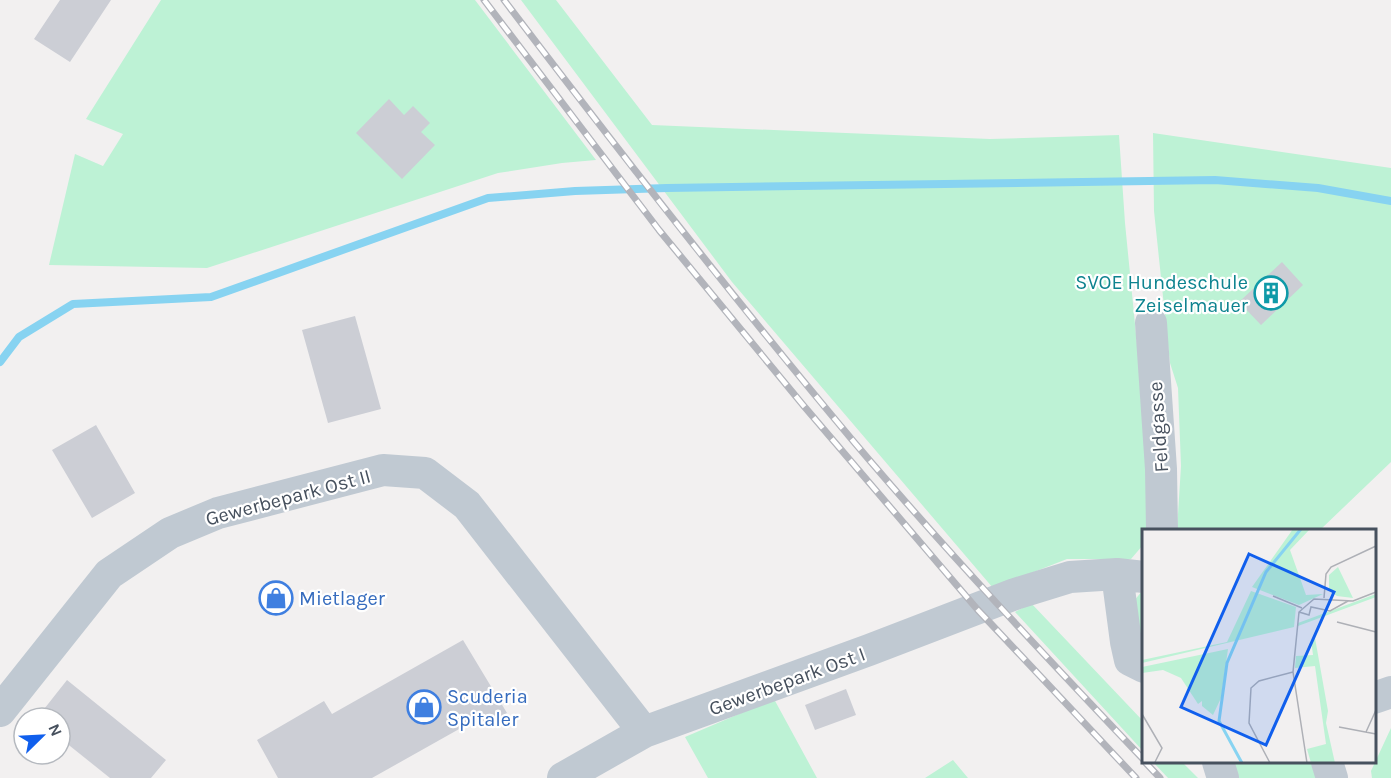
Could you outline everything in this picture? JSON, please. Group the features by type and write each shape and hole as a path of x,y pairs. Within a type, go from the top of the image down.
{"street":[{"name":"Feldgasse","path":"1151,323 1160,458 1162,529"},
{"name":"Gewerbepark Ost II","path":"0,711 110,574 170,533 218,513 383,471 425,473 466,505 644,732"},
{"name":"Gewerbepark Ost I","path":"563,778 644,732 1015,594 1070,577 1130,576"},
{"path":"1130,576 1125,642 1130,660 1142,666"},
{"path":"1376,697 1391,692"},
{"path":"1218,763 1223,778"},
{"path":"1327,763 1332,778"}],"green space":[{"path":"161,0 475,0 596,160 498,173 207,268 49,265 75,154 103,166 123,134 86,119"},
{"path":"521,0 556,0 652,125 990,139 1119,135 1125,223 1151,486 1150,529 1142,529 1142,546 1131,559 1067,559 993,588 732,282"},
{"path":"1153,133 1391,168 1391,462 1321,529 1177,529 1181,466 1178,388 1170,363 1154,211"},
{"path":"1142,591 1142,637 1140,638 1130,606"},
{"path":"1031,603 1142,720 1142,750 1015,612"},
{"path":"774,699 817,778 708,778 685,737"},
{"path":"1391,728 1391,778 1372,778 1371,771"},
{"path":"953,760 968,778 925,778"},
{"path":"1154,763 1183,763 1198,778 1168,778"},
{"path":"1233,763 1314,763 1319,778 1239,778"}],"building":[{"path":"60,0 111,0 70,62 34,39"},
{"path":"389,99 404,115 413,106 430,123 421,132 435,145 402,179 356,133"},
{"name":"SVOE Hundeschule Zeiselmauer","path":"1282,262 1303,285 1261,325 1239,302"},
{"path":"355,316 381,409 328,423 302,330"},
{"path":"96,425 135,493 92,518 52,450"},
{"name":"Scuderia Spitaler","path":"463,640 507,713 492,723 477,719 372,778 278,778 257,740 324,701 332,714"},
{"path":"67,680 166,760 151,778 110,778 72,748 72,706 46,706"},
{"path":"846,689 856,715 815,730 805,705"}],"waterway":[{"path":"0,362 19,337 73,304 211,297 488,198 575,191 667,188 1215,180 1318,188 1391,201"}],"railway":[{"path":"484,0 659,230 803,405 977,609 1136,778"},
{"path":"504,0 676,223 854,442 1033,643 1142,758"},
{"path":"1146,763 1160,778"}],"place":[{"name":"SVOE Hundeschule Zeiselmauer","path":"1271,293"},
{"name":"Mietlager","path":"276,598"},
{"name":"Scuderia Spitaler","path":"424,707"}]}
